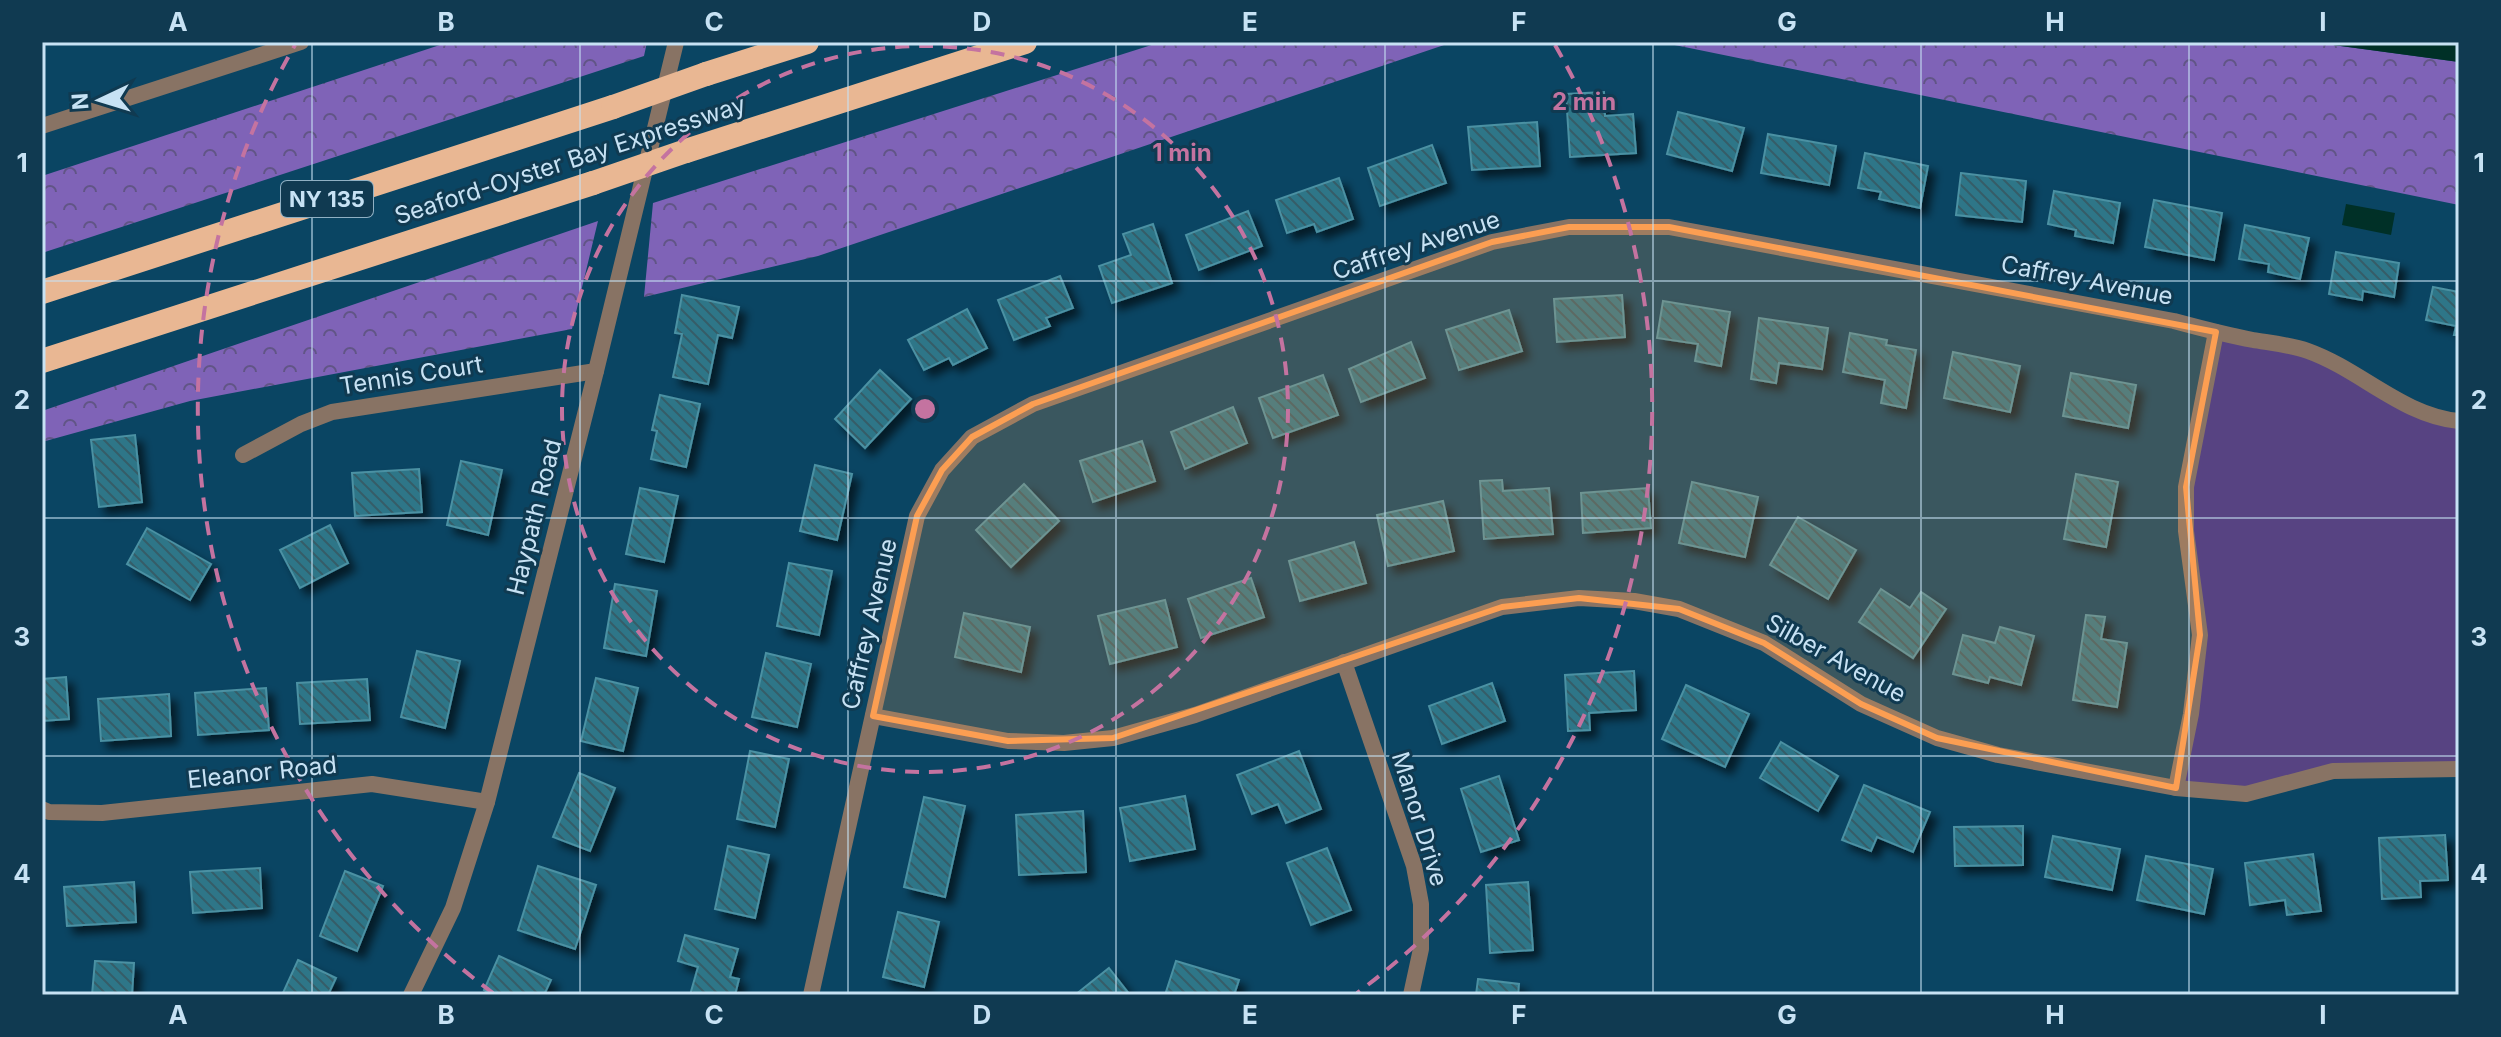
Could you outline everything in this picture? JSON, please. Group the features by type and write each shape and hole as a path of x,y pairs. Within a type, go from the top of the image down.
{"highway":[{"name":"Seaford-Oyster Bay Expressway","path":"42,292 807,42"},
{"name":"Seaford-Oyster Bay Expressway","path":"42,361 1025,42"}],"street":[{"path":"42,126 301,42"},
{"name":"Haypath Road","path":"411,995 453,908 487,802 676,42"},
{"name":"Caffrey Avenue","path":"811,995 917,516 942,470 972,437 1033,404 1492,242 1569,227 1669,227 2159,318 2306,350 2355,372 2416,411 2439,419 2459,421"},
{"path":"2176,788 2191,714 2200,635 2186,531 2186,487 2216,332"},
{"name":"Tennis Court","path":"243,455 301,424 332,412 596,371"},
{"name":"Silber Avenue","path":"873,716 1008,741 1064,743 1113,738 1195,715 1502,607 1579,598 1634,601 1679,609 1764,643 1861,704 1937,738 1998,755 2176,788 2246,794 2333,771 2459,769"},
{"name":"Manor Drive","path":"1344,662 1414,866 1421,904 1421,949 1411,995"},
{"name":"Eleanor Road","path":"42,809 49,812 102,813 372,784 487,802"}],"highlighted area":[{"path":"1569,227 1669,227 2216,332 2186,487 2200,635 2176,788 1937,738 1861,704 1764,643 1679,609 1579,598 1502,607 1113,738 1008,741 873,716 917,516 942,470 972,437 1033,404 1492,242"}],"green space":[{"path":"449,42 647,42 644,56 42,253 42,176"},
{"path":"1161,42 1453,42 818,256 644,297 653,203"},
{"path":"1660,42 2311,42 2459,62 2459,205"},
{"path":"598,221 572,329 190,401 42,442 42,411"}],"shaded area":[{"path":"2311,42 2459,42 2459,62"},
{"path":"2346,204 2395,213 2391,235 2342,225"},
{"path":"2216,332 2306,350 2459,421 2459,770 2333,771 2246,794 2176,788 2200,635 2186,531"}],"building":[{"path":"1604,92 1605,116 1633,114 1636,153 1570,157 1566,94"},
{"path":"1678,112 1744,128 1732,171 1667,154"},
{"path":"1537,122 1540,166 1472,170 1468,127"},
{"path":"1768,134 1836,146 1829,185 1761,173"},
{"path":"1432,145 1446,183 1380,206 1368,168"},
{"path":"1865,153 1928,166 1920,208 1879,199 1881,192 1858,188"},
{"path":"1961,173 2026,181 2022,222 1956,215"},
{"path":"1339,178 1353,219 1317,232 1314,224 1287,233 1276,200"},
{"path":"2054,191 2120,203 2113,243 2075,236 2076,230 2048,224"},
{"path":"2154,200 2222,213 2214,260 2145,247"},
{"path":"1248,211 1262,246 1199,270 1186,235"},
{"path":"1153,224 1172,283 1112,303 1099,266 1131,255 1123,234"},
{"path":"2245,225 2309,238 2300,279 2268,272 2269,264 2239,259"},
{"path":"2336,252 2399,263 2394,297 2363,291 2362,300 2329,294"},
{"path":"1060,276 1073,308 1046,318 1050,326 1014,340 998,300"},
{"path":"2433,287 2459,292 2459,335 2454,335 2456,326 2426,320"},
{"path":"682,295 739,307 732,338 718,335 708,384 673,377 682,334 675,333"},
{"path":"1622,295 1625,337 1557,342 1554,299"},
{"path":"1663,301 1730,312 1721,366 1695,361 1698,344 1657,338"},
{"path":"967,309 987,348 953,365 949,358 924,370 908,340"},
{"path":"1509,310 1522,351 1459,370 1446,330"},
{"path":"1759,318 1828,328 1822,369 1779,363 1776,383 1751,379"},
{"path":"1850,333 1887,340 1886,345 1916,350 1906,408 1881,403 1885,380 1843,372"},
{"path":"1411,342 1425,378 1361,402 1349,369"},
{"path":"1953,352 2020,366 2010,412 1944,398"},
{"path":"880,370 911,399 865,448 835,419"},
{"path":"2071,373 2136,385 2128,428 2063,416"},
{"path":"1323,375 1338,415 1273,438 1259,398"},
{"path":"660,395 700,404 686,467 651,459 657,431 652,430"},
{"path":"1233,407 1247,443 1185,469 1171,432"},
{"path":"135,435 142,502 99,507 91,440"},
{"path":"1142,441 1155,481 1093,502 1080,461"},
{"path":"461,461 502,470 488,535 447,525"},
{"path":"815,465 852,474 837,540 800,531"},
{"path":"419,469 422,512 355,516 352,473"},
{"path":"2076,474 2118,482 2106,547 2064,539"},
{"path":"1502,480 1503,491 1549,488 1553,534 1484,539 1480,481"},
{"path":"1692,482 1758,497 1745,557 1679,543"},
{"path":"1024,484 1059,521 1011,567 976,530"},
{"path":"640,488 678,496 664,562 626,554"},
{"path":"1648,488 1651,528 1583,533 1581,493"},
{"path":"1443,501 1454,551 1388,566 1377,515"},
{"path":"1798,517 1856,550 1828,599 1770,565"},
{"path":"330,525 348,563 300,588 280,550"},
{"path":"147,528 211,564 190,600 127,564"},
{"path":"1354,542 1366,583 1300,601 1289,561"},
{"path":"789,563 832,571 819,635 777,626"},
{"path":"1251,578 1264,617 1201,638 1188,599"},
{"path":"615,584 657,591 646,656 604,648"},
{"path":"1881,589 1910,608 1921,592 1946,609 1913,658 1859,622"},
{"path":"1165,600 1177,647 1110,664 1098,616"},
{"path":"964,613 1030,627 1021,672 955,657"},
{"path":"2086,615 2105,617 2101,639 2127,643 2117,707 2073,700"},
{"path":"2000,627 2034,636 2021,685 1990,677 1988,683 1953,674 1963,635 1995,643"},
{"path":"417,651 460,661 445,728 401,717"},
{"path":"766,653 811,664 797,727 752,717"},
{"path":"1634,671 1636,710 1589,713 1590,730 1568,731 1565,675"},
{"path":"66,677 69,719 42,721 42,679"},
{"path":"596,678 638,688 623,751 581,741"},
{"path":"367,679 370,720 300,724 297,683"},
{"path":"1492,683 1505,721 1442,744 1429,706"},
{"path":"1686,685 1749,714 1725,767 1662,739"},
{"path":"266,688 269,730 198,735 195,693"},
{"path":"169,694 171,736 101,741 98,699"},
{"path":"1781,742 1838,776 1818,811 1760,778"},
{"path":"750,751 789,759 775,827 737,819"},
{"path":"1299,751 1321,809 1286,823 1278,804 1252,814 1237,775"},
{"path":"579,773 615,788 590,851 553,837"},
{"path":"1499,776 1519,840 1481,852 1461,789"},
{"path":"1864,785 1930,812 1913,852 1877,837 1871,851 1842,840"},
{"path":"1185,796 1195,849 1130,861 1120,808"},
{"path":"924,797 965,806 945,897 904,887"},
{"path":"1083,811 1086,872 1019,875 1016,815"},
{"path":"2023,826 2023,865 1955,866 1954,827"},
{"path":"2445,835 2448,880 2420,881 2421,897 2382,899 2379,838"},
{"path":"2053,836 2120,849 2112,890 2045,877"},
{"path":"728,846 769,855 755,918 715,909"},
{"path":"1327,848 1351,910 1311,925 1287,863"},
{"path":"2313,854 2321,911 2287,915 2285,900 2250,905 2245,863"},
{"path":"2146,856 2213,869 2204,914 2137,900"},
{"path":"538,866 596,885 575,949 518,930"},
{"path":"260,868 262,908 193,913 190,872"},
{"path":"345,871 383,886 357,951 320,936"},
{"path":"134,882 136,922 67,926 64,887"},
{"path":"1528,882 1533,950 1490,953 1486,885"},
{"path":"898,912 939,922 924,987 883,977"},
{"path":"685,935 738,949 730,977 739,979 735,995 690,995 698,967 678,961"},
{"path":"499,956 551,980 544,995 487,995 488,992 484,990"},
{"path":"298,960 336,978 328,995 282,995"},
{"path":"95,961 134,963 132,995 92,995"},
{"path":"1176,961 1239,980 1234,995 1165,995"},
{"path":"1109,968 1130,995 1075,995"},
{"path":"1478,979 1519,984 1518,995 1476,995"}]}
